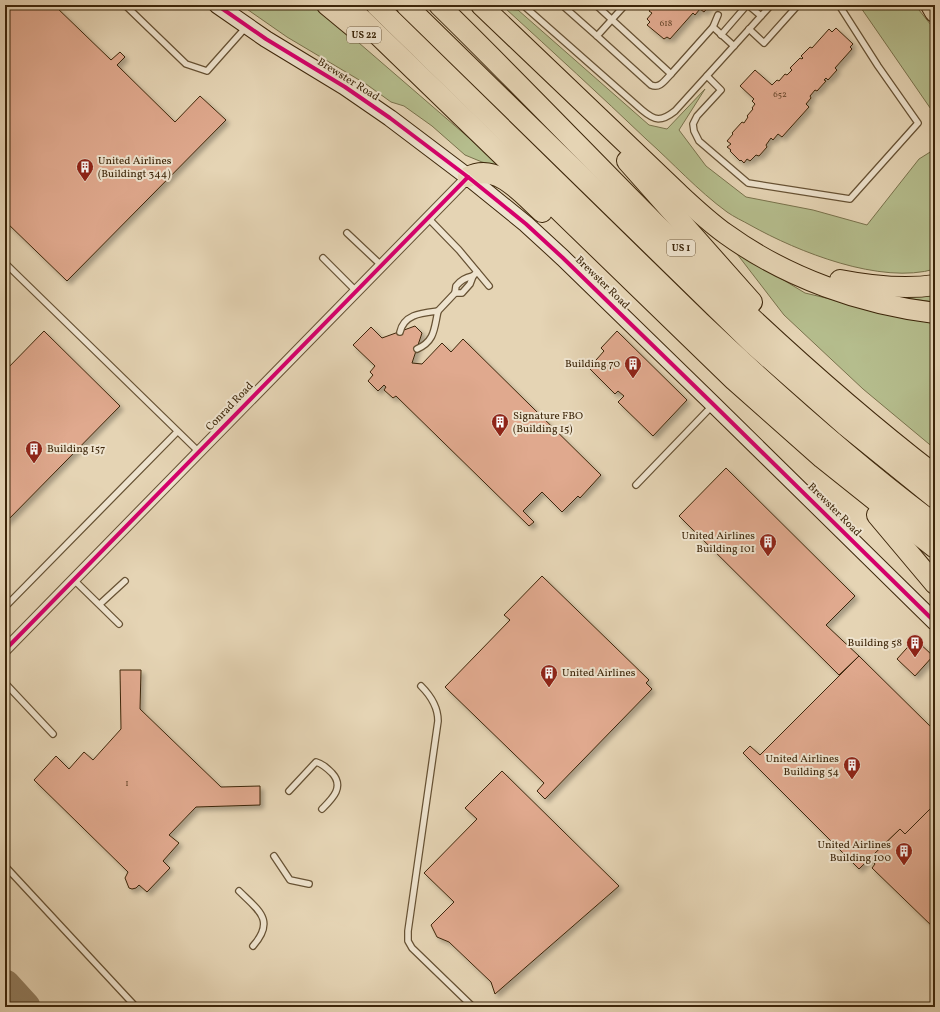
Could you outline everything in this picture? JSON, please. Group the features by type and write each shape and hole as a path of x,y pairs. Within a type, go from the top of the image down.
{"highway":[{"name":"US 22","path":"327,5 359,32 405,60"},
{"path":"347,5 734,380 856,486 935,548"},
{"path":"376,5 753,373 882,483 935,524"},
{"path":"406,5 754,345 846,426 935,498"},
{"path":"424,5 486,64 533,98"},
{"name":"US 1","path":"439,5 715,282 779,343 834,392 935,476"},
{"path":"481,5 705,218 746,247 791,272 828,287 884,304 935,313"},
{"path":"931,5 935,12"},
{"path":"582,101 598,130 757,307 787,338 834,392"},
{"path":"468,177 477,173 488,173 507,181 609,272 644,293"},
{"path":"746,247 784,263 825,276 847,281 890,287 911,288 935,285"},
{"path":"790,429 883,521 935,584"}],"street":[{"name":"Brewster Road","path":"217,5 247,26 370,104 468,177 549,245 935,622"},
{"name":"Conrad Road","path":"5,650 468,177"}],"lane":[{"path":"125,5 186,64 207,70 247,26"},
{"path":"523,5 651,117 660,119 665,118 675,111 771,5"},
{"path":"562,5 652,86 656,87 671,74 713,27 718,15"},
{"path":"596,5 671,74"},
{"path":"597,36 625,5"},
{"path":"721,35 748,5 761,16"},
{"path":"749,29 764,43 798,5"},
{"path":"707,76 721,90 697,116 693,124 694,131 699,141 748,183 850,199 918,123 878,66 839,5"},
{"path":"713,27 734,46"},
{"path":"428,218 453,243 475,274 489,286"},
{"path":"347,233 381,265"},
{"path":"322,258 356,291"},
{"path":"5,263 199,452"},
{"path":"417,349 428,343 432,336 438,311 455,293 456,286 464,278 475,274"},
{"path":"455,293 462,293 470,284 475,274"},
{"path":"400,332 404,321 410,317 420,313 438,311"},
{"path":"636,485 713,404"},
{"path":"5,607 177,432"},
{"path":"74,580 120,624"},
{"path":"100,604 125,581"},
{"path":"5,683 53,734"},
{"path":"421,686 435,704 438,721 408,931 408,941 410,945 473,1007"},
{"path":"288,791 316,762 321,764 334,775 338,787 334,797 322,809"},
{"path":"274,856 290,880 309,884"},
{"path":"5,866 136,1007"},
{"path":"239,891 260,911 264,922 264,930 260,939 254,946"}],"green space":[{"path":"241,5 315,5 476,144 483,148 501,167 482,162 465,155 432,126 404,106 391,102 366,84 287,37"},
{"path":"859,5 915,5 935,30 935,115"},
{"path":"506,9 518,10 649,125 667,129 705,89 679,130 706,166 746,197 813,210 867,225 919,159 935,149 935,269 914,273 890,273 840,263 792,246 733,216 695,186"},
{"path":"734,250 805,293 935,324 935,449 863,389 784,315"},
{"path":"935,288 935,302 874,294"}],"building":[{"name":"United Airlines (Buildingt 344)","path":"5,5 54,5 111,60 120,52 125,57 117,65 175,122 200,96 226,120 67,281 5,221"},
{"path":"654,5 710,5 704,12 700,9 695,15 693,13 670,39 667,37 664,39 647,25 650,22 647,19 652,13 649,11"},
{"path":"836,28 853,44 850,47 852,49 835,68 837,70 828,80 826,78 824,80 826,81 810,96 811,98 806,104 809,107 782,137 778,134 773,140 771,138 766,145 767,147 759,156 756,155 750,161 747,159 744,163 741,160 740,161 727,147 731,144 727,141 742,122 744,123 755,104 752,101 754,99 740,86 755,70 772,85 777,80 779,81 785,74 787,75 792,70 790,68 800,58 803,58 801,56 810,47 812,48 829,29 832,32"},
{"name":"Signature FBO (Building 15)","path":"415,326 422,333 412,363 422,364 442,343 451,352 463,339 601,475 580,498 578,496 562,512 542,492 523,511 534,522 529,526 396,396 393,398 384,390 386,387 384,385 378,391 368,381 373,375 370,372 375,366 353,345 371,327 382,338"},
{"name":"Building 157","path":"44,331 120,406 5,523 5,371"},
{"name":"Building 70","path":"617,331 687,400 653,436 618,402 624,396 618,391 615,394 589,368 604,351 601,348"},
{"name":"United Airlines Building 101","path":"726,468 855,596 826,625 859,656 839,675 679,516"},
{"name":"United Airlines","path":"542,576 649,680 646,683 652,689 545,799 537,791 544,783 445,687 510,620 504,615"},
{"name":"Building 58","path":"915,639 933,656 915,676 897,659"},
{"name":"United Airlines Building 54","path":"859,656 935,731 935,804 905,834 900,829 859,869 743,753 750,746 760,755"},
{"path":"120,670 141,670 140,709 221,787 260,786 260,805 196,807 169,835 179,843 163,861 170,868 147,892 139,885 136,888 129,888 125,878 128,872 34,780 56,756 69,769 84,752 93,760 121,729"},
{"path":"502,771 619,886 495,994 491,982 449,942 437,937 431,925 454,902 424,873 477,819 465,808"},
{"name":"United Airlines Building 100","path":"935,804 935,929 872,868 875,864 870,858 900,829 905,834"}],"taxiway":[{"path":"5,985 25,1007"}],"cycle path":[{"path":"217,5 266,39 345,87 390,118 468,177 526,224 563,258 935,622"},
{"path":"5,650 468,177"}],"place":[{"name":"United Airlines (Buildingt 344)","path":"85,182"},
{"name":"Building 70","path":"633,379"},
{"name":"Signature FBO (Building 15)","path":"500,437"},
{"name":"Building 157","path":"34,464"},
{"name":"United Airlines Building 101","path":"768,557"},
{"name":"Building 58","path":"915,658"},
{"name":"United Airlines","path":"549,688"},
{"name":"United Airlines Building 54","path":"852,780"},
{"name":"United Airlines Building 100","path":"904,866"}]}
